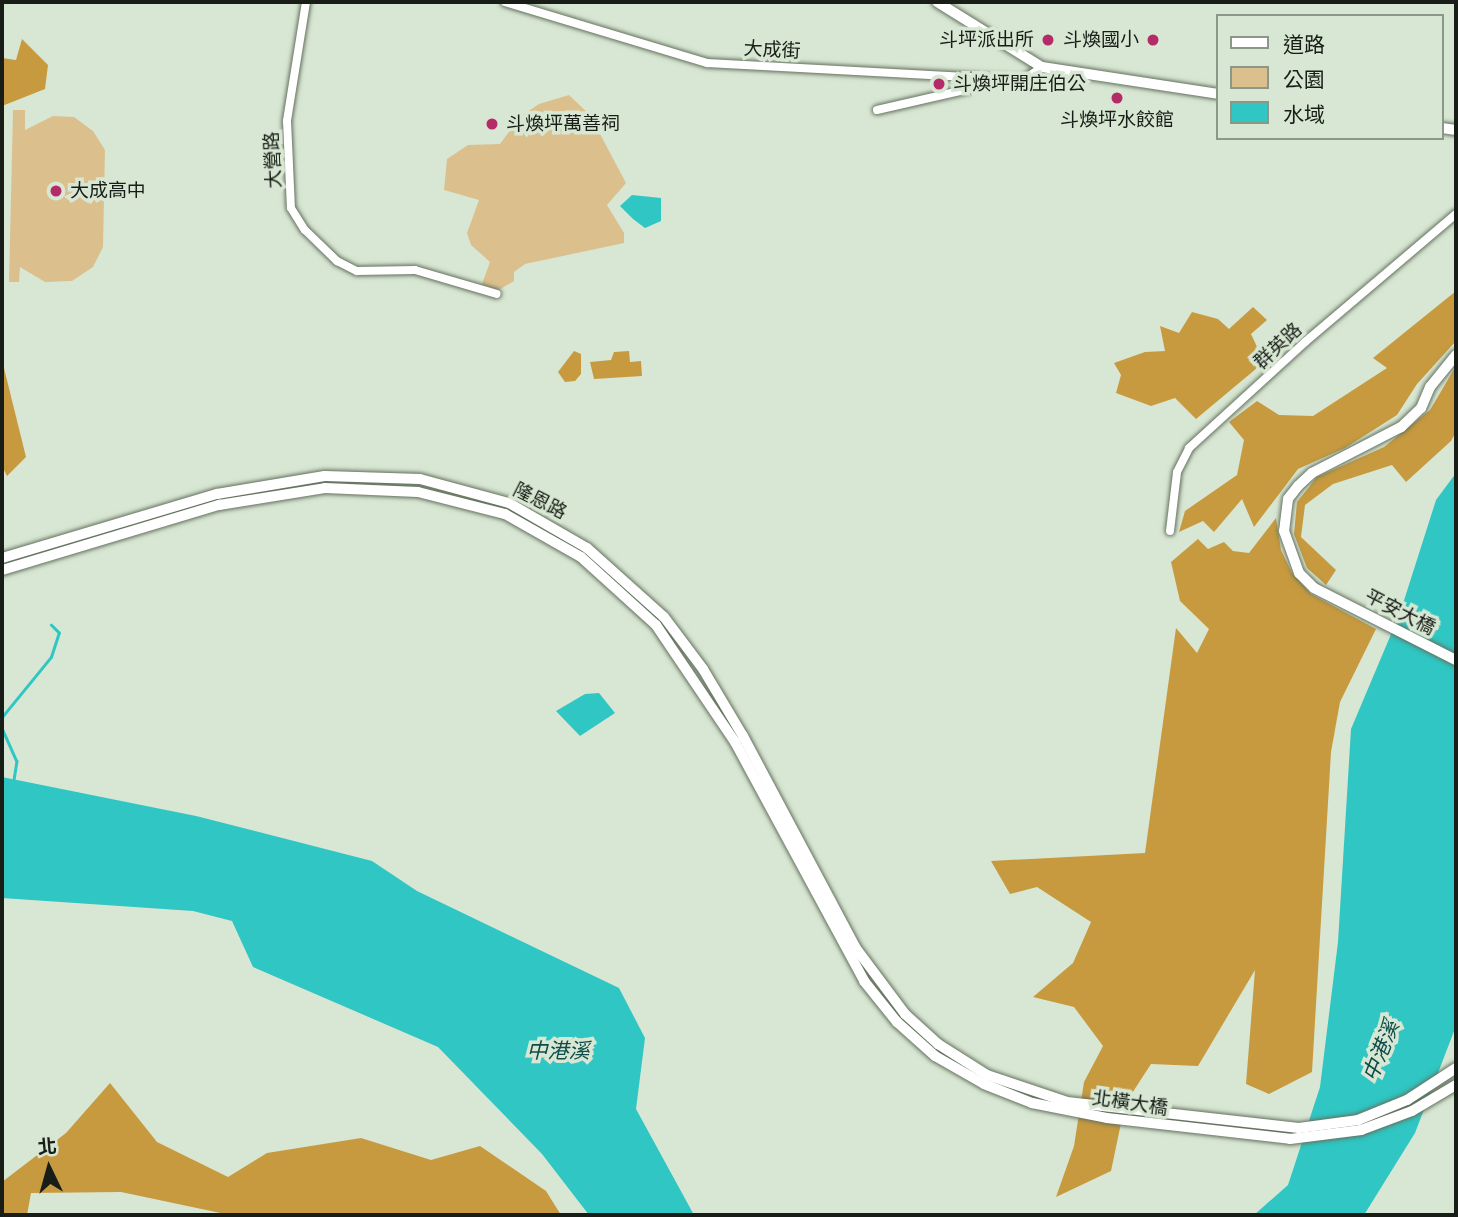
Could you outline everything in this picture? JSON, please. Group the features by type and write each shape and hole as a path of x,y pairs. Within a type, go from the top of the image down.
{"main road":[{"path":"937,2 1042,67 1216,94"},
{"name":"平安大橋","path":"1456,355 1430,387 1421,408 1401,428 1312,473 1288,499 1284,531 1291,558 1299,573 1328,595 1456,660"},
{"name":"隆恩路","path":"2,558 151,512 274,482 373,474 421,479 509,503 565,533 635,587 664,617 698,672 851,950"},
{"name":"隆恩路","path":"2,570 219,505 276,494 373,486 418,492 505,514 550,536 613,583 698,672"},
{"name":"北橫大橋","path":"851,950 905,1014 938,1044 987,1075 1068,1102 1299,1128 1358,1120 1407,1100 1456,1068"},
{"name":"北橫大橋","path":"851,950 897,1022 935,1056 984,1084 1044,1106 1107,1118 1290,1139 1361,1130 1412,1111 1456,1085"}],"street":[{"name":"大營路","path":"306,2 287,121 291,208 305,230 337,261 357,271 415,270 497,294"},
{"name":"大成街","path":"505,2 707,63 1023,80 1042,67"},
{"path":"877,110 969,89"},
{"name":"群英路","path":"1170,531 1177,472 1189,448 1304,342 1456,214"}],"green space":[{"path":"569,95 590,115 626,183 607,205 624,233 624,243 525,264 514,272 514,281 497,291 482,284 490,262 471,245 467,233 479,200 444,190 447,159 468,145 500,144 520,117 539,104"},
{"name":"大成高中","path":"13,110 25,110 25,130 53,116 74,117 93,131 105,150 103,247 93,267 72,281 45,282 20,267 19,282 9,282"}],"shaded area":[{"path":"22,39 48,65 45,89 2,106 2,58 16,60"},
{"path":"1456,291 1456,341 1417,384 1397,415 1345,448 1298,469 1254,527 1242,499 1214,532 1203,521 1179,532 1185,511 1237,475 1244,440 1229,422 1257,401 1279,415 1313,416 1387,368 1373,358"},
{"path":"1253,307 1267,320 1251,334 1259,351 1286,339 1288,342 1196,419 1175,398 1151,406 1116,393 1121,375 1114,363 1145,352 1165,351 1160,326 1179,333 1192,312 1218,319 1229,329"},
{"path":"574,351 581,354 581,374 575,381 565,382 558,372"},
{"path":"629,351 630,362 641,361 642,376 594,379 590,362 611,360 614,352"},
{"path":"2,360 26,457 7,476 2,466"},
{"path":"1456,366 1456,432 1451,441 1406,482 1392,465 1333,484 1305,505 1301,537 1336,570 1326,585 1307,568 1294,534 1297,502 1317,477 1384,447 1430,410"},
{"path":"1276,518 1281,550 1292,573 1311,594 1376,629 1340,702 1331,752 1312,1072 1269,1094 1246,1084 1255,970 1198,1066 1151,1064 1125,1104 1111,1171 1056,1197 1074,1146 1084,1082 1103,1046 1074,1007 1033,997 1073,963 1091,922 1037,887 1010,894 991,861 1145,853 1176,628 1197,653 1209,629 1180,601 1171,562 1198,539 1208,549 1224,542 1233,551 1249,553"},
{"path":"110,1083 157,1142 228,1177 267,1153 361,1138 431,1160 480,1146 546,1191 561,1215 230,1215 121,1192 31,1193 27,1215 2,1215 2,1182 66,1133"}],"water":[{"path":"632,195 661,198 661,221 645,228 633,219 620,206"},
{"name":"中港溪","path":"1456,473 1456,1026 1415,1133 1364,1215 1254,1215 1288,1185 1320,1087 1338,942 1351,729 1400,613 1436,500"},
{"path":"599,693 615,713 580,736 556,711 585,694"},
{"name":"中港溪","path":"2,777 196,816 372,861 417,891 619,988 645,1038 636,1109 694,1215 589,1215 542,1154 438,1047 253,967 232,921 193,911 2,898"}],"waterway":[{"path":"2,717 51,657 59,633 51,625"},
{"path":"2,728 17,761 14,780"}],"place":[{"name":"斗坪派出所","path":"1048,40"},
{"name":"斗煥國小","path":"1153,40"},
{"name":"斗煥坪開庄伯公","path":"939,84"},
{"name":"斗煥坪水餃館","path":"1117,98"},
{"name":"斗煥坪萬善祠","path":"492,124"},
{"name":"大成高中","path":"56,191"}]}
